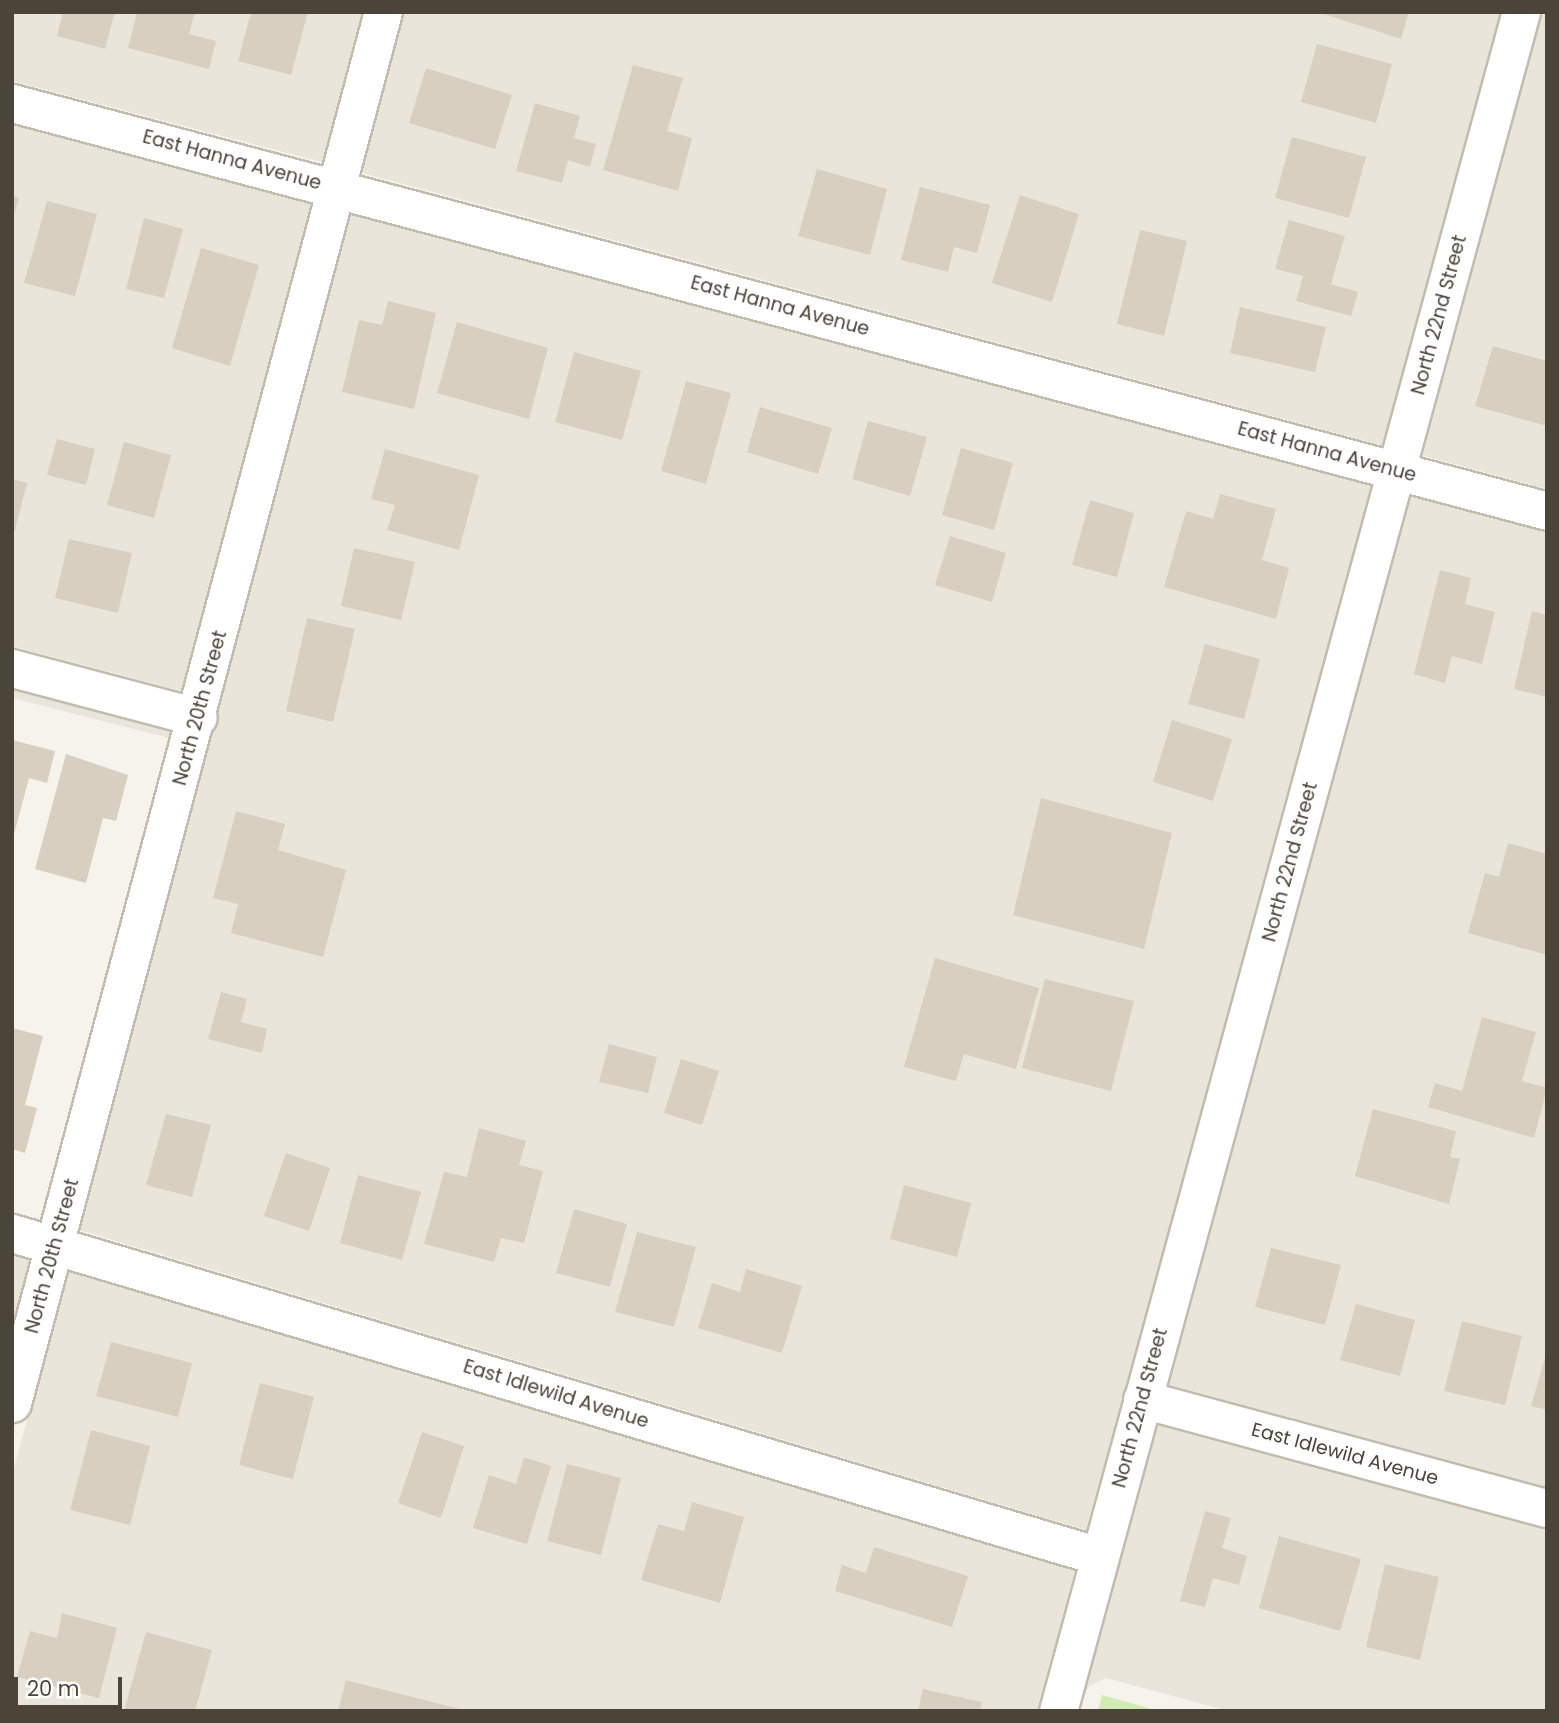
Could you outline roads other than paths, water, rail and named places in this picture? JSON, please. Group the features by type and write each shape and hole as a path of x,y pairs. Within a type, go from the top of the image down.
{"street":[{"name":"North 20th Street","path":"12,1404 198,717 383,12"},
{"name":"North 22nd Street","path":"1058,1711 1521,12"},
{"name":"East Hanna Avenue","path":"12,103 1547,511"},
{"path":"12,667 198,717"},
{"name":"East Idlewild Avenue","path":"12,1233 1099,1556"},
{"name":"East Idlewild Avenue","path":"1142,1399 1547,1508"}]}
